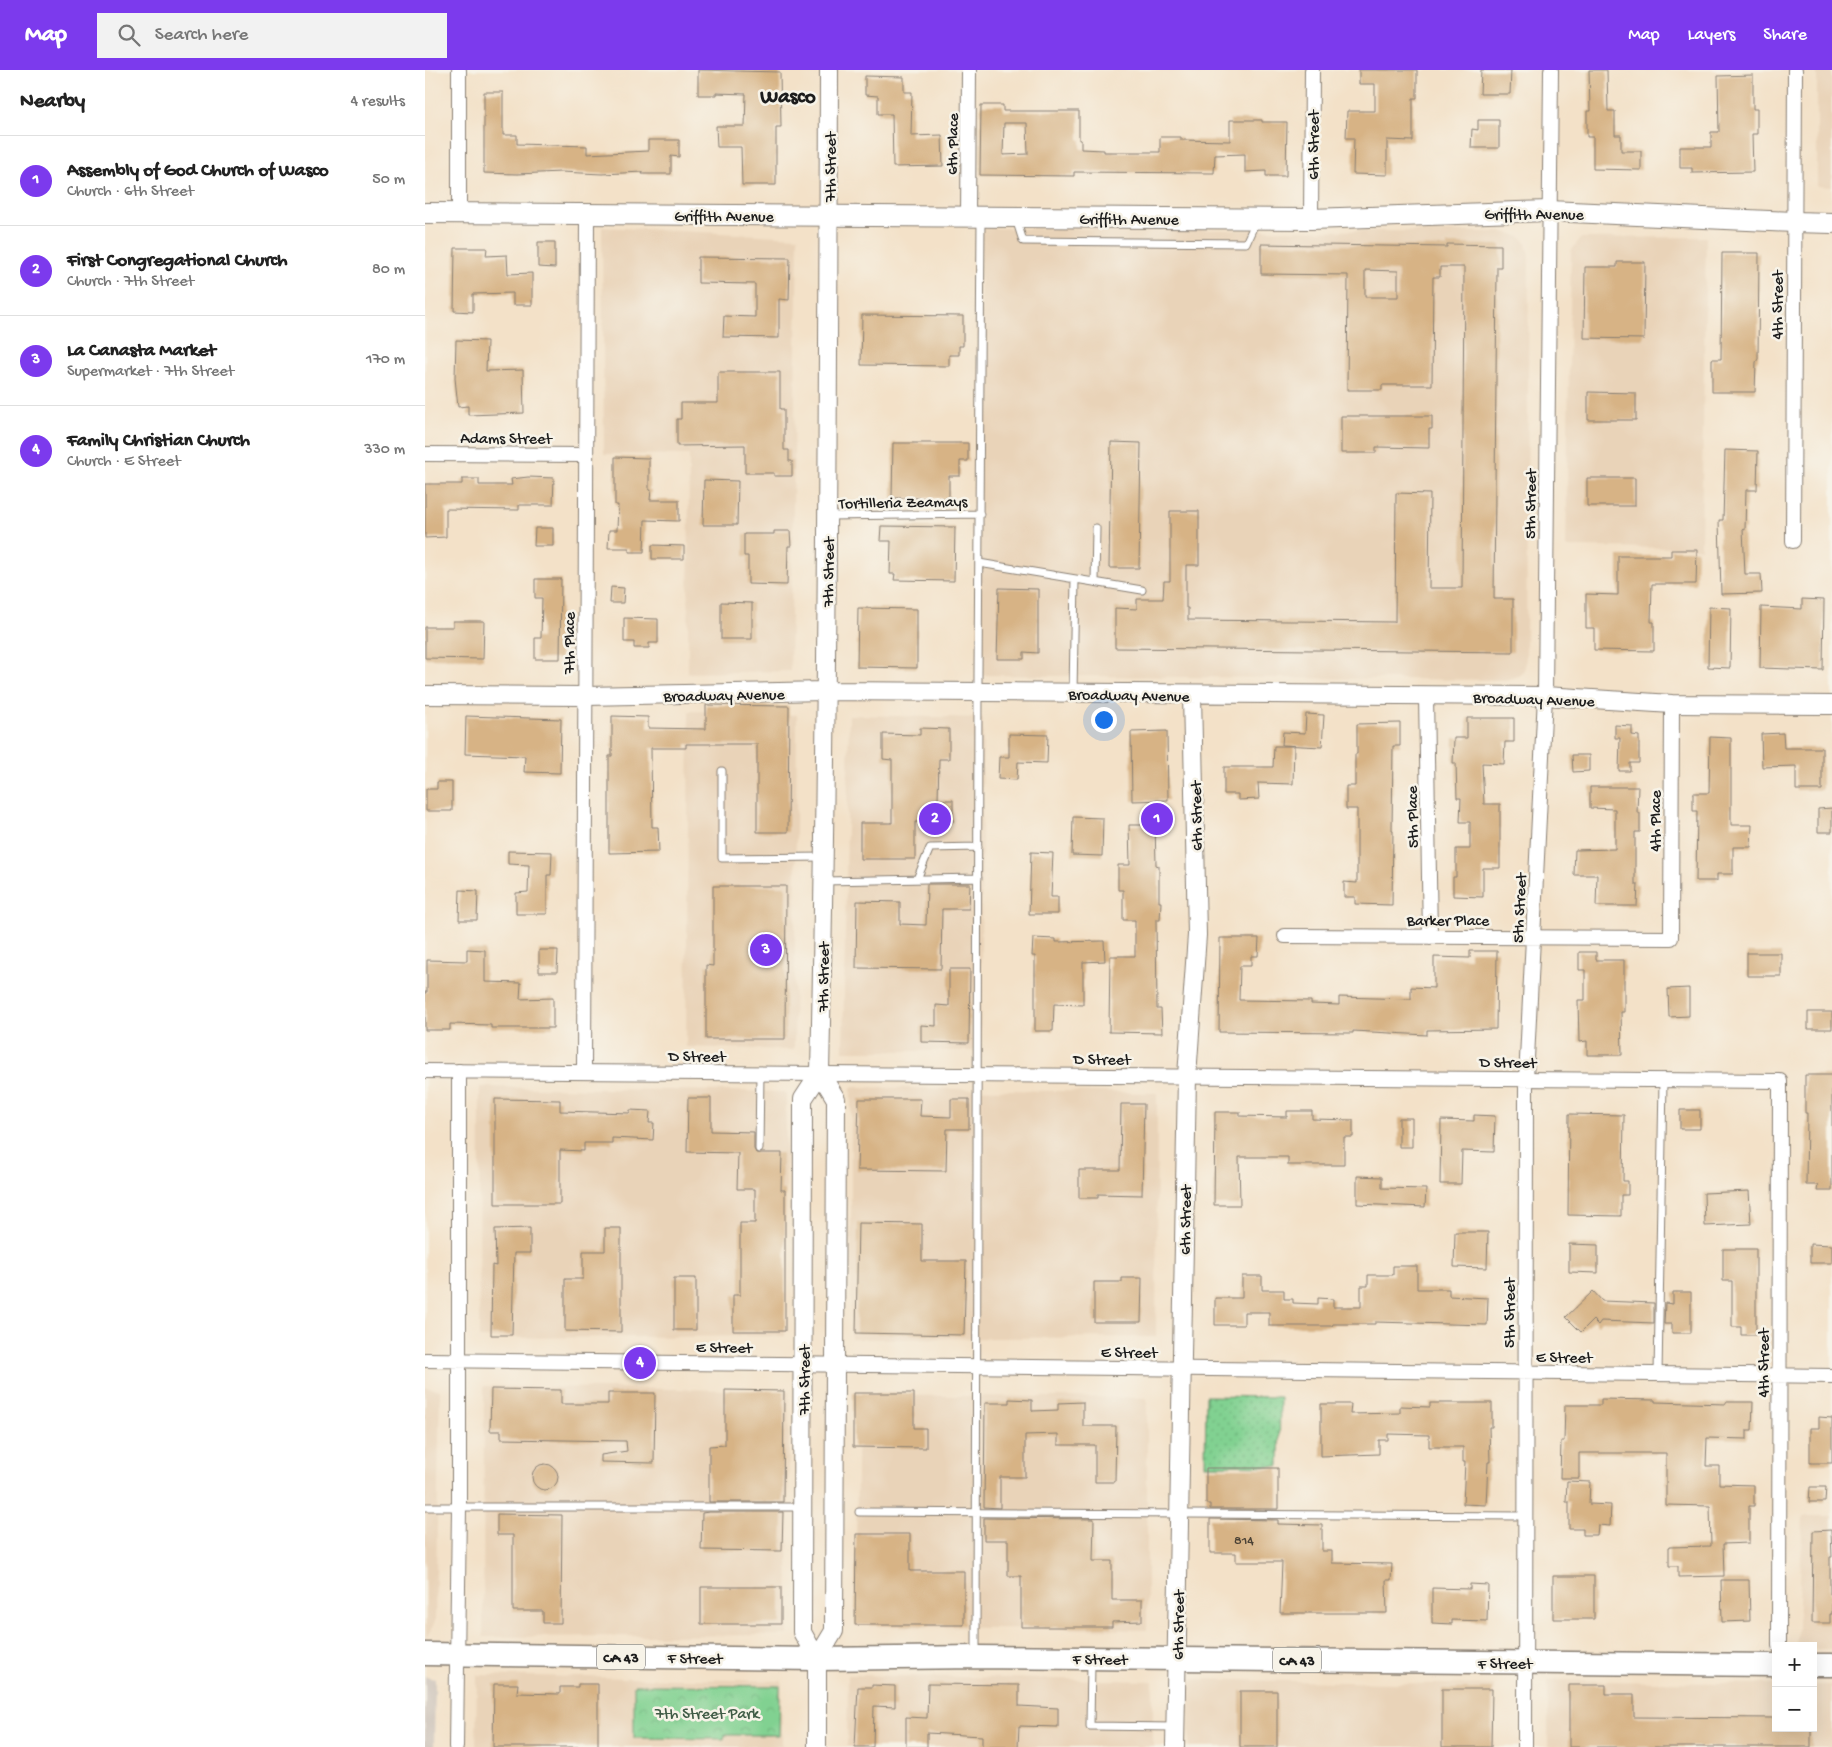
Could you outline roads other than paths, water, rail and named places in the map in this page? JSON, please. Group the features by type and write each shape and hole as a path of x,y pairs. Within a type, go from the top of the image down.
{"main road":[{"name":"Griffith Avenue","path":"425,213 1311,219 1549,211 1832,223"},
{"name":"F Street","path":"425,1654 817,1659 976,1657 1772,1665"},
{"path":"1817,1665 1832,1665"}],"street":[{"path":"459,70 459,213"},
{"name":"7th Street","path":"817,1659 833,1631 836,1099 821,1073 828,516 829,70"},
{"name":"6th Place","path":"969,70 975,217"},
{"name":"6th Street","path":"1311,219 1312,70"},
{"name":"5th Street","path":"1525,1747 1526,1079 1545,696 1551,70"},
{"name":"4th Street","path":"1793,541 1795,70"},
{"name":"7th Place","path":"585,1072 587,214"},
{"name":"Adams Street","path":"425,454 586,455"},
{"name":"Broadway Avenue","path":"425,695 585,696 825,691 1545,696 1672,704 1832,705"},
{"name":"6th Street","path":"1175,1747 1187,1076 1197,935 1192,694"},
{"name":"5th Place","path":"1426,696 1430,937"},
{"name":"4th Place","path":"1671,938 1672,704"},
{"name":"Barker Place","path":"1285,936 1671,938"},
{"name":"D Street","path":"425,1071 1780,1081"},
{"path":"456,1747 460,1360 459,1071"},
{"name":"7th Street","path":"817,1747 817,1659 802,1632 803,1099 821,1073"},
{"name":"4th Street","path":"1779,1642 1780,1081"},
{"name":"E Street","path":"425,1360 1832,1376"}],"lane":[{"path":"975,217 980,514 977,692 976,1657"},
{"name":"Tortilleria Zeamays","path":"828,516 980,514"},
{"path":"1095,582 1096,528"},
{"path":"979,563 1142,590"},
{"path":"1073,693 1075,579"},
{"path":"722,771 722,858 824,858"},
{"path":"917,879 930,848 977,847"},
{"path":"824,880 977,878"},
{"path":"759,1149 760,1072"},
{"path":"1658,1374 1663,1080"},
{"path":"425,1507 802,1507"},
{"path":"859,1512 1525,1516"},
{"path":"1091,1658 1090,1726 1175,1727"}],"place":[{"name":"First Congregational Church","path":"935,819"},
{"name":"Assembly of God Church of Wasco","path":"1157,819"},
{"name":"La Canasta Market","path":"766,950"},
{"name":"Family Christian Church","path":"640,1363"}],"district":[{"name":"Wasco","path":"788,95"}],"park label":[{"name":"7th Street Park","path":"707,1712"}]}
